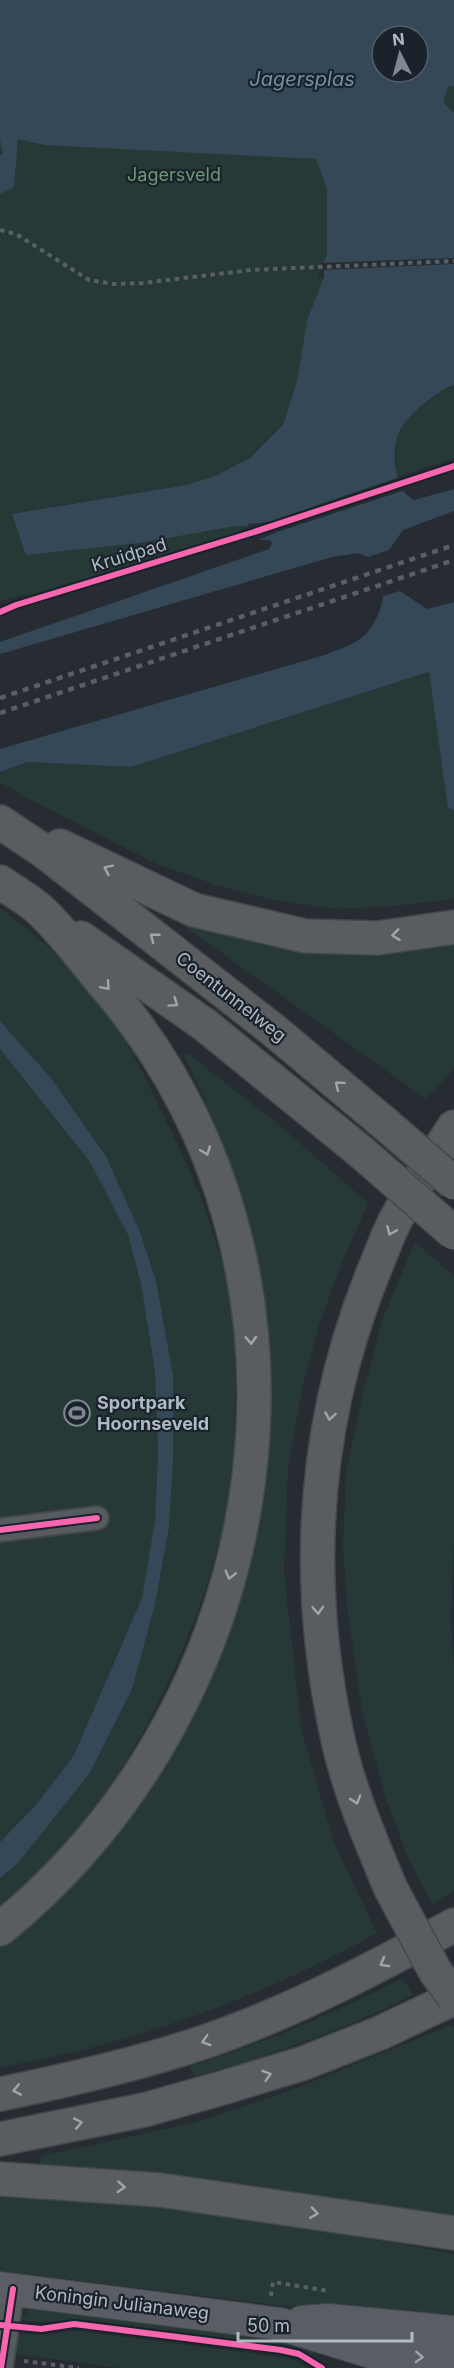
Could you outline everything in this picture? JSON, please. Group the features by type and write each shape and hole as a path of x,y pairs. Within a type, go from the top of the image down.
{"highway":[{"path":"0,821 49,848 194,910 305,936 378,938 454,927"},
{"name":"Coentunnelweg","path":"49,848 272,1029 454,1183"},
{"path":"0,882 205,1025 361,1152 454,1233"},
{"path":"0,1929 48,1888 88,1844 122,1801 153,1756 178,1711 205,1651 225,1596 241,1533 252,1452 254,1393 251,1335 240,1256 219,1185 184,1100 160,1057 118,1000 40,910"},
{"path":"0,2139 144,2110 304,2063 369,2037 454,1998 435,1971 391,1889 363,1822 337,1737 318,1613 317,1529 322,1470 333,1402 357,1314 394,1223 454,1127"},
{"path":"0,2094 78,2078 207,2041 282,2012 361,1976 454,1925"},
{"path":"0,2179 160,2190 454,2233"}],"main road":[{"name":"Koningin Julianaweg","path":"7,2288 280,2324 328,2320 454,2332"},
{"name":"Koningin Julianaweg","path":"280,2324 383,2362 454,2358"},
{"path":"383,2362 388,2325"}],"street":[{"path":"0,1530 97,1518"},
{"path":"2,2363 7,2288"}],"path":[{"path":"0,230 16,234 89,280 114,284 143,283 251,270 454,261"},
{"path":"2,2363 79,2368"}],"green space":[{"name":"Jagersveld","path":"0,0 454,0 454,270 321,268 318,278 324,277 307,320 297,381 283,425 250,458 215,476 187,485 50,507 204,532 249,526 232,535 31,595 0,601"},
{"path":"454,385 454,458 397,477 395,453 402,426 426,402"},
{"path":"430,672 448,807 454,810 454,898 393,906 335,909 270,899 216,885 157,864 0,782 0,772 28,762 131,767"},
{"path":"0,908 47,946 90,988 113,1019 142,1071 186,1163 218,1247 231,1303 235,1372 234,1448 229,1497 219,1543 205,1589 168,1683 146,1728 93,1811 56,1857 0,1914 0,1878 18,1863 155,1604 169,1528 173,1458 156,1281 140,1232 106,1156 51,1078 0,1021"},
{"path":"170,916 258,942 328,950 454,943 454,1069 426,1099"},
{"name":"Sportpark Hoornseveld","path":"0,1049 90,1162 128,1235 141,1284 155,1372 158,1454 155,1520 142,1598 74,1755 36,1805 0,1842"},
{"path":"187,1053 278,1124 368,1203 341,1264 319,1325 302,1389 288,1469 284,1572 301,1728 333,1841 377,1933 288,1978 194,2016 98,2046 0,2067 0,1948 72,1883 133,1811 183,1732 222,1648 249,1559 264,1467 268,1373 259,1276 239,1191 208,1108 184,1055"},
{"path":"415,1242 454,1276 454,1541 451,1620 454,1667 454,1891 432,1904 407,1855 385,1795 362,1711 348,1613 343,1548 346,1472 362,1397 383,1318"},
{"path":"403,1978 413,1995 361,2019 279,2051 196,2076 189,2067 298,2027"},
{"path":"451,2025 454,2028 454,2218 40,2166 41,2156 193,2123 282,2094"},
{"path":"0,2192 205,2209 454,2254 454,2327 0,2271"},
{"path":"31,2306 268,2334 318,2346 312,2355 295,2347 79,2319 41,2322 21,2320"},
{"path":"78,2331 286,2358 297,2361 307,2368 120,2368 15,2354 17,2334 41,2335"}],"water":[{"name":"Jagersplas","path":"0,0 454,0 454,86 448,87 443,102 454,113 454,385 443,390 410,416 397,439 395,458 398,480 406,494 414,500 454,489 454,511 403,530 389,550 368,557 358,553 332,557 0,654 0,642 269,549 272,543 270,540 256,540 251,526 236,526 139,543 26,555 12,514 186,485 215,476 250,458 283,425 297,381 307,320 324,277 324,261 327,255 327,188 316,159 45,145 18,139 14,187 0,194 0,156 3,153 0,140"},
{"path":"388,555 400,591 427,609 454,602 454,810 448,808 429,672 131,767 28,762 0,772 0,749 349,646 364,635 378,614 383,596 372,561"},
{"path":"0,1021 51,1078 106,1156 140,1232 156,1281 173,1376 173,1458 169,1528 155,1604 132,1689 89,1774 18,1863 0,1878 0,1842 36,1805 74,1755 142,1598 155,1520 158,1454 155,1372 141,1284 128,1235 90,1162 0,1049"}],"pier":[{"path":"454,258 454,264 321,270 321,263"},
{"path":"400,477 405,490 277,532 254,542 248,524 268,522"},
{"path":"391,554 390,559 399,587 402,586 403,590 380,597 382,592 373,565 369,562"}],"railway":[{"path":"0,698 454,545"},
{"path":"0,713 454,560"}],"cycle path":[{"name":"Kruidpad","path":"0,612 454,466"},
{"path":"0,1530 97,1518"},
{"path":"1,2368 13,2289"},
{"path":"0,2325 41,2329 74,2324 281,2350 299,2354 322,2368"}],"place":[{"name":"Sportpark Hoornseveld","path":"77,1413"}]}
